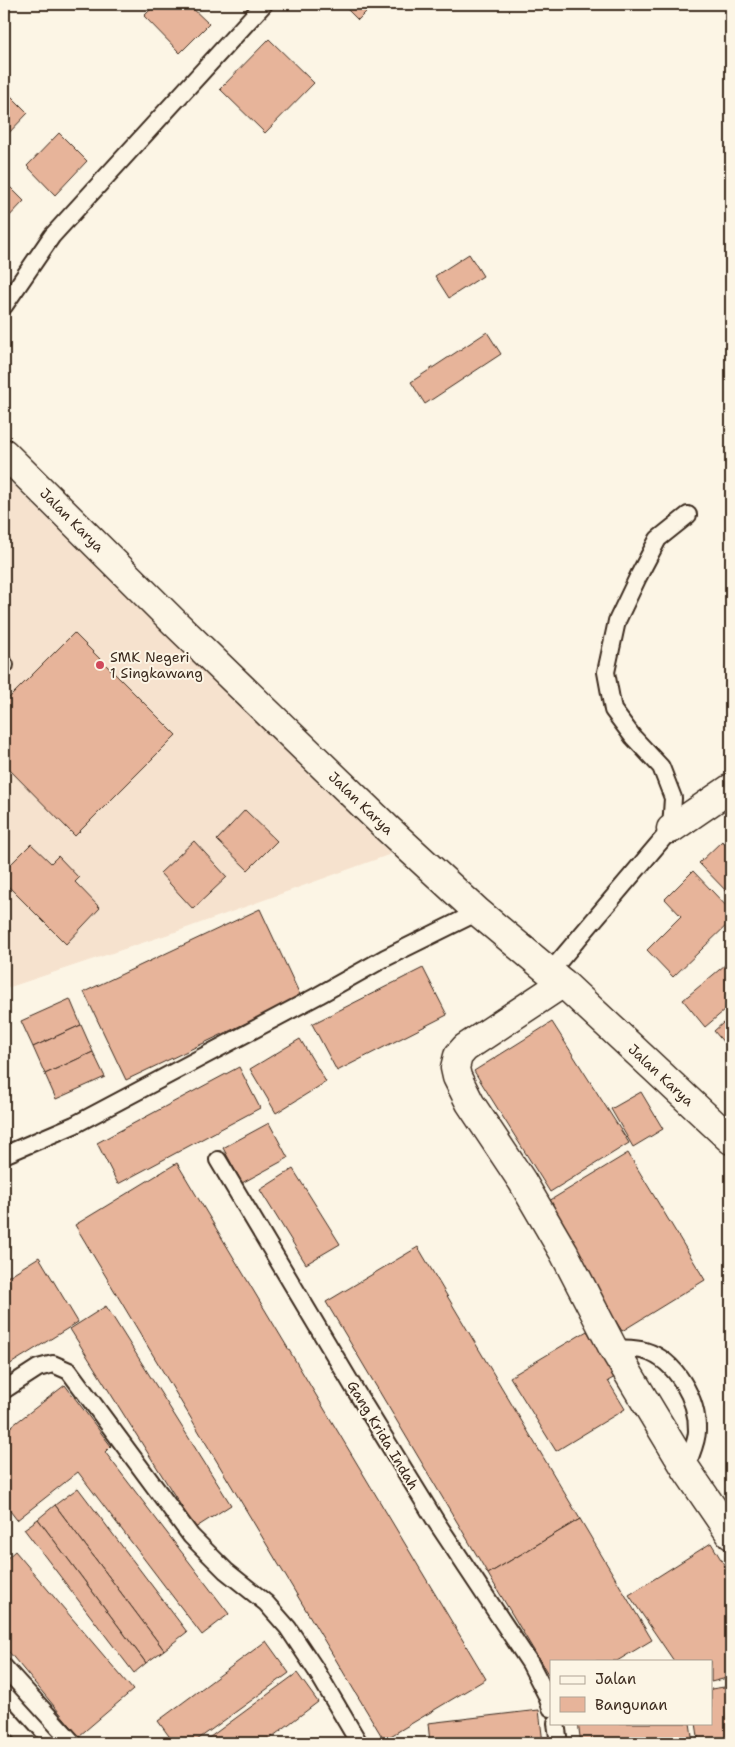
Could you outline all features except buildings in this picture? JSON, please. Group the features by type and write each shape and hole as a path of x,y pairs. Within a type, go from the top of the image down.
{"street":[{"name":"Jalan Karya","path":"4,453 359,802 478,912 556,978 731,1140"},
{"path":"672,829 731,788"},
{"path":"556,978 465,1048 458,1056 455,1068 457,1077 470,1103 522,1181 564,1253 614,1348 686,1469 731,1535"}],"lane":[{"path":"4,306 52,236 264,4"},
{"path":"556,978 672,829 672,798 662,767 633,737 613,710 606,672 617,621 638,577 658,539 688,515"},
{"path":"4,1155 74,1125 385,958 478,912"},
{"name":"Gang Krida Indah","path":"218,1160 437,1523 530,1663 550,1705"},
{"path":"614,1348 644,1351 662,1359 678,1376 693,1405 697,1432 686,1469"},
{"path":"4,1390 38,1368 53,1364 69,1371 191,1536 226,1571 266,1603 288,1628 316,1670 359,1743"},
{"path":"4,1667 73,1743"},
{"path":"4,1714 30,1743"},
{"path":"556,1724 559,1743"}],"shaded area":[{"name":"SMK Negeri 1 Singkawang","path":"4,476 391,854 181,930 4,989"}],"place":[{"name":"SMK Negeri 1 Singkawang","path":"100,665"}]}
